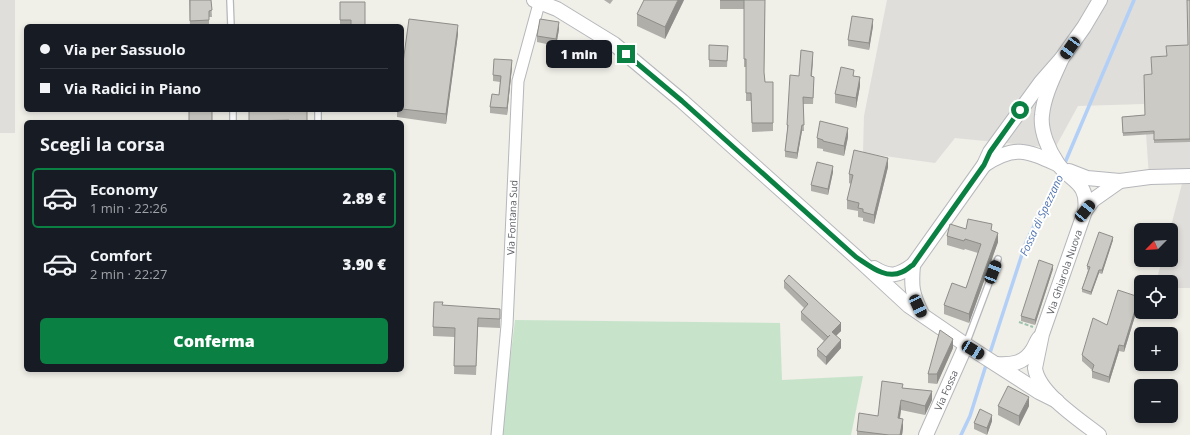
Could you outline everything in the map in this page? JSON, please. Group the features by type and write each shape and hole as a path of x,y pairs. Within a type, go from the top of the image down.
{"street":[{"path":"856,257 881,273 892,275 902,272 913,265 984,165 990,152 1020,110 1084,28 1100,0"},
{"path":"538,1 557,9 614,44 682,101 909,306 966,345 1002,366 1039,392 1057,401"},
{"name":"Via Fontana Sud","path":"497,435 507,325 518,81 538,1"},
{"path":"1055,161 1044,135 1042,115 1049,88 1062,58"},
{"path":"984,165 999,155 1016,152 1026,152 1055,161 1079,179 1085,193 1085,211"},
{"path":"1079,179 1087,178 1120,181 1150,177 1190,176"},
{"path":"1085,211 1093,200 1120,181"},
{"name":"Via Ghiarola Nuova","path":"1042,334 1085,211"},
{"path":"913,265 913,296 922,315"},
{"path":"1002,366 1023,360 1032,350 1042,334"},
{"path":"1042,334 1035,368 1044,387 1057,401 1098,434"},
{"name":"Via Fossa","path":"926,435 966,345"}],"lane":[{"path":"230,0 231,24"},
{"path":"966,345 998,259"}],"shaded area":[{"path":"0,0 15,0 15,133 0,133"},
{"path":"887,0 1190,0 1190,288 1178,288 1178,275 1158,275 1160,267 1178,267 1178,223 1172,223 1184,176 1149,177 1144,104 1078,106 1055,148 955,138 935,163 863,153 864,116"}],"green space":[{"path":"515,320 780,323 782,380 863,376 851,435 501,435"}],"building":[{"path":"190,0 211,0 212,10 209,11 209,20 190,21"},
{"path":"644,0 678,0 665,27 637,14"},
{"path":"744,0 765,0 764,72 765,82 773,82 773,123 752,123 751,93 746,93 746,59 744,59"},
{"path":"1187,0 1190,0 1190,139 1154,140 1154,131 1123,133 1122,117 1145,115 1144,75 1152,74 1151,57 1167,56 1166,46 1188,45"},
{"path":"340,2 365,2 365,24 351,24 351,20 340,20"},
{"path":"852,16 873,19 869,43 848,40"},
{"path":"409,19 458,25 446,114 404,109 404,55"},
{"path":"540,19 559,22 556,39 537,36"},
{"path":"709,45 728,46 727,61 709,60"},
{"path":"801,50 813,52 811,76 814,77 813,98 803,97 804,125 802,125 797,153 785,151 788,125 790,75 799,76"},
{"path":"494,59 512,60 507,108 490,107 492,94 499,95 501,76 493,75"},
{"path":"841,67 854,70 853,76 860,77 856,98 835,94"},
{"path":"189,112 212,112 212,120 189,120"},
{"path":"249,112 307,112 307,120 249,120"},
{"path":"820,121 848,128 844,146 817,138"},
{"path":"854,150 888,158 874,215 863,212 863,209 858,208 859,203 847,200 853,175 849,174"},
{"path":"817,162 833,166 828,189 811,185"},
{"path":"968,219 992,224 991,230 998,233 969,314 944,305 952,283 966,288 981,244 965,239 964,241 947,236 950,224 966,229"},
{"path":"1099,232 1113,237 1102,270 1099,270 1091,292 1082,289 1090,267 1087,266"},
{"path":"1039,260 1053,265 1035,320 1021,316"},
{"path":"789,275 841,323 832,332 841,340 826,357 817,349 830,335 828,337 801,312 808,304 784,281"},
{"path":"1118,290 1134,295 1134,313 1124,346 1119,345 1109,377 1092,371 1094,365 1082,355 1093,318 1107,325"},
{"path":"434,302 443,302 442,305 500,309 500,319 478,318 476,366 454,366 455,328 433,327"},
{"path":"940,330 953,339 937,374 928,374"},
{"path":"882,381 903,384 902,388 932,391 925,406 901,400 898,418 903,419 900,435 857,431 859,413 878,416"},
{"path":"1008,386 1029,397 1019,416 998,406"},
{"path":"980,409 992,415 987,428 974,423"}],"waterway":[{"name":"Fossa di Spezzano","path":"1064,165 1134,0"},
{"name":"Fossa di Spezzano","path":"989,356 1026,242 1061,172"},
{"name":"Fossa di Spezzano","path":"961,435 970,416 987,362"}],"route":[{"path":"626,54 682,101 856,257 881,273 892,275 902,272 913,265 984,165 990,152 1020,110"}]}
